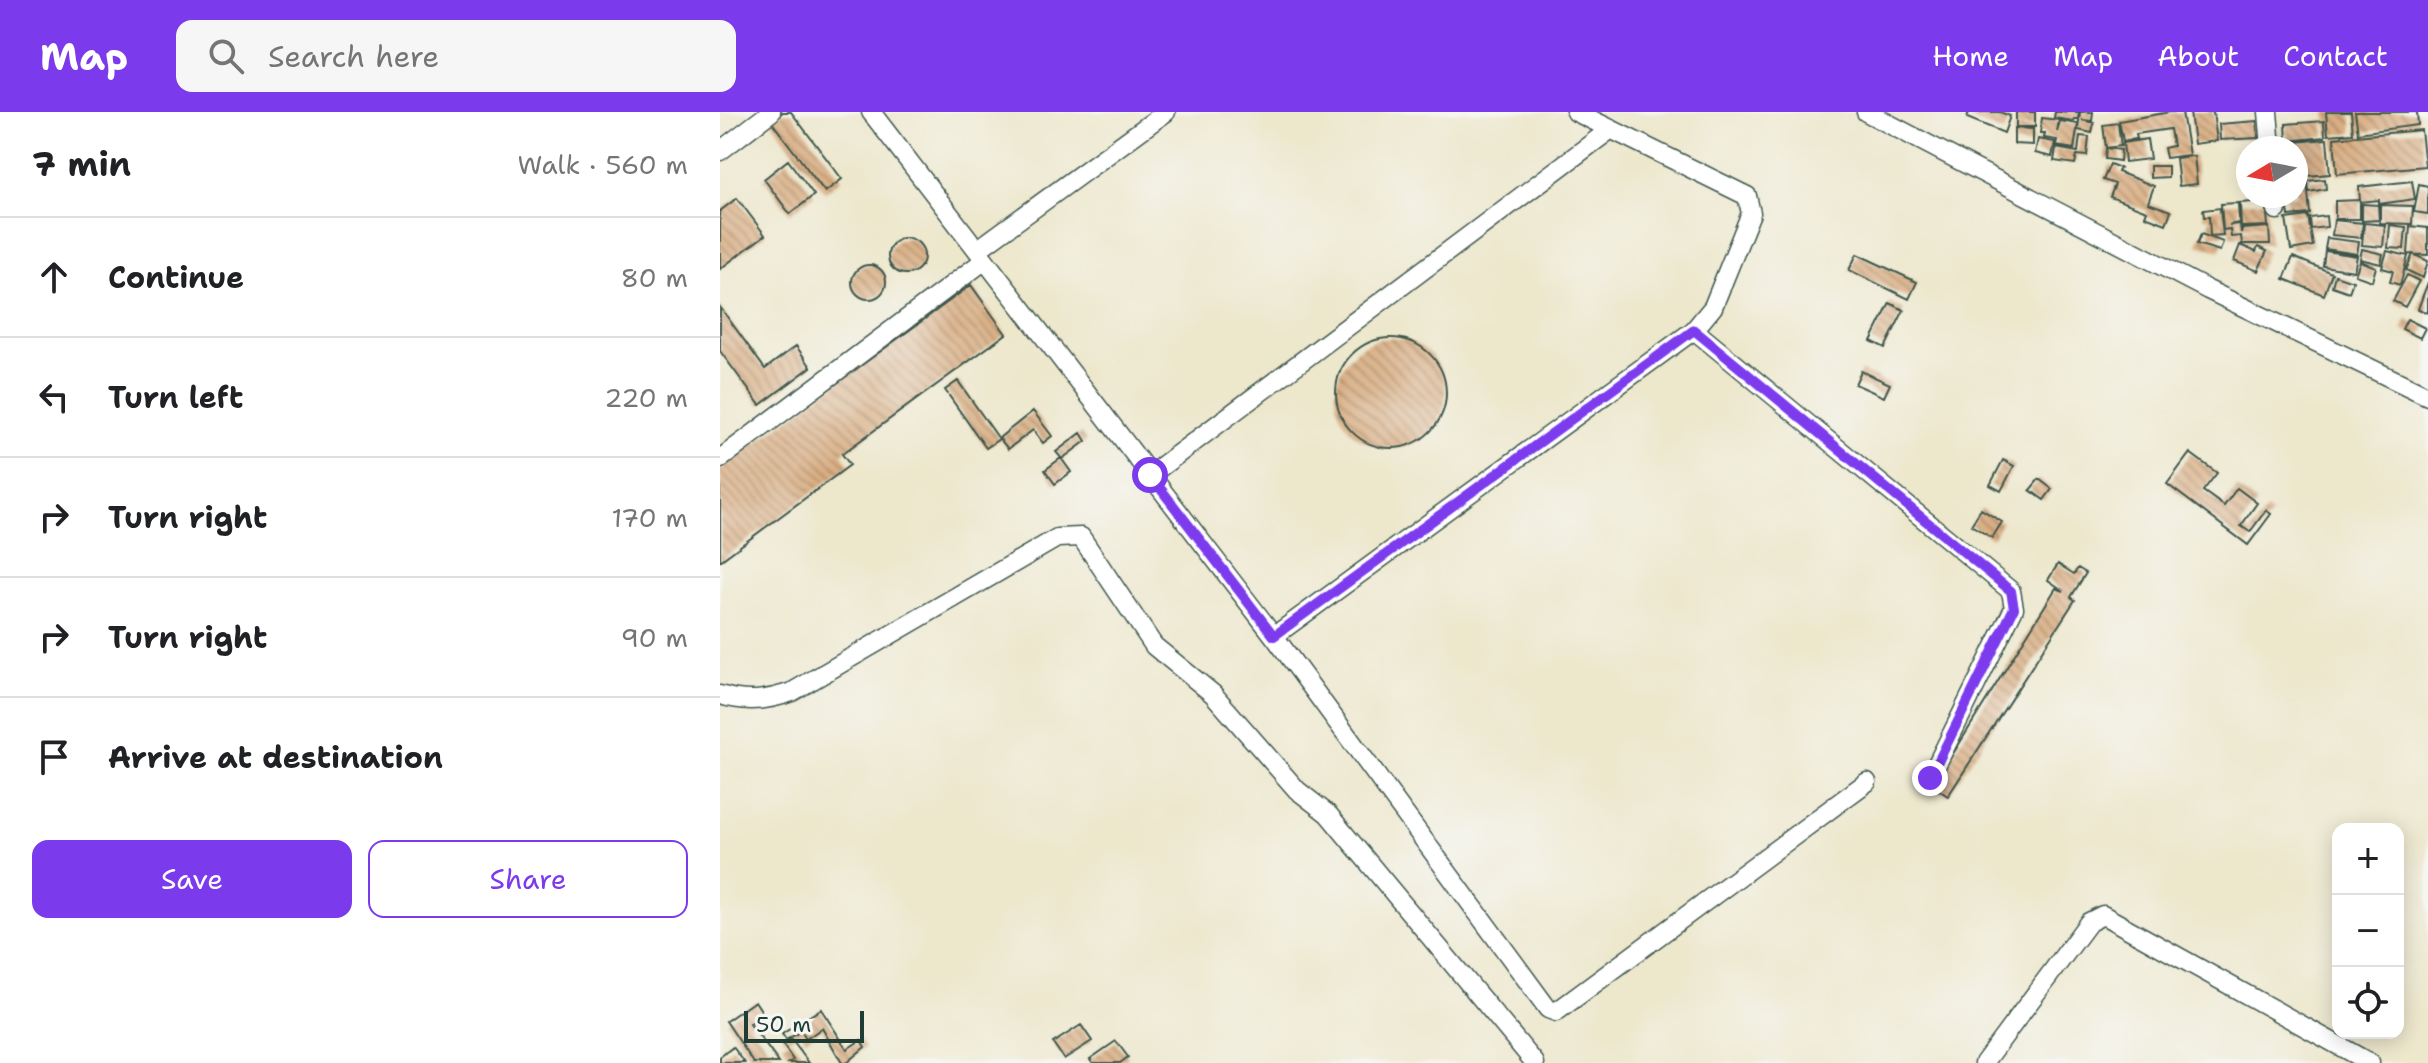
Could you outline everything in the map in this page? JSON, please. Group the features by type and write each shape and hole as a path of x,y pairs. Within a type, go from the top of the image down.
{"street":[{"path":"720,151 771,112"},
{"path":"871,112 1274,636 1548,1009 1556,1012 1867,782"},
{"path":"720,459 1166,112"},
{"path":"1274,636 1694,330 1713,307 1751,213 1747,196 1576,112"},
{"path":"1866,112 2208,290 2428,396"},
{"path":"2268,112 2270,136"},
{"path":"1150,475 1611,129"},
{"path":"1694,330 2011,591 2014,608 1930,778"},
{"path":"720,695 741,701 769,700 792,692 1057,538 1081,537 1154,646 1213,694 1297,790 1328,814 1535,1063"},
{"path":"1984,1063 2089,922 2103,915 2370,1063"}],"building":[{"path":"783,112 791,112 842,179 825,192 771,121"},
{"path":"1969,112 2000,112 2010,116 2004,133 1967,118"},
{"path":"2016,112 2035,112 2035,127 2016,127"},
{"path":"2055,112 2079,112 2078,119 2054,118"},
{"path":"2080,112 2093,112 2092,121 2082,120 2094,123 2092,133 2078,130"},
{"path":"2182,112 2189,155 2166,158 2164,148 2173,146 2170,129 2136,134 2137,139 2123,141 2119,121"},
{"path":"2190,112 2213,112 2217,141 2194,144"},
{"path":"2326,112 2351,112 2353,133 2328,135"},
{"path":"2355,112 2417,112 2418,125 2358,133"},
{"path":"2042,118 2059,120 2057,132 2060,121 2078,124 2074,149 2056,146 2057,140 2044,138 2045,133 2040,133"},
{"path":"2257,121 2258,136 2220,140 2219,124"},
{"path":"2324,121 2325,137 2287,136 2286,124"},
{"path":"2118,123 2121,146 2106,148 2103,125"},
{"path":"2014,128 2033,129 2033,145 2014,144"},
{"path":"2421,130 2425,166 2337,174 2334,138"},
{"path":"2080,136 2089,137 2087,156 2077,155 2075,164 2054,161 2056,148 2078,152"},
{"path":"2038,139 2055,142 2052,157 2035,153"},
{"path":"2147,139 2150,159 2125,162 2123,143"},
{"path":"2327,139 2330,174 2308,176 2308,141"},
{"path":"2106,148 2121,150 2120,161 2105,159"},
{"path":"2194,156 2197,184 2179,186 2176,158"},
{"path":"788,160 814,195 790,214 764,179"},
{"path":"2110,164 2120,168 2118,172 2154,186 2148,203 2171,211 2166,224 2145,216 2147,211 2110,197 2115,184 2103,180"},
{"path":"2150,166 2168,166 2168,177 2150,178"},
{"path":"2325,179 2326,189 2309,192 2308,181"},
{"path":"2412,181 2415,199 2379,204 2379,200 2360,202 2359,187"},
{"path":"2419,184 2428,186 2428,214 2414,212"},
{"path":"2308,192 2310,214 2289,216 2288,208 2308,208"},
{"path":"737,198 765,235 720,269 720,211"},
{"path":"2360,200 2360,219 2335,219 2335,201"},
{"path":"2236,203 2239,223 2229,225 2240,224 2241,233 2242,229 2269,227 2270,244 2242,244 2241,236 2231,237 2230,229 2223,230 2221,204"},
{"path":"2362,204 2378,205 2379,220 2362,221"},
{"path":"2380,205 2413,206 2412,224 2380,223"},
{"path":"2220,208 2223,235 2210,236 2209,217 2204,217 2203,210"},
{"path":"2240,208 2267,208 2268,226 2241,227"},
{"path":"2308,216 2313,246 2291,250 2286,219"},
{"path":"2326,216 2327,227 2311,229 2310,218"},
{"path":"2334,220 2363,223 2361,238 2332,235"},
{"path":"2364,223 2385,225 2383,247 2362,245"},
{"path":"2390,225 2406,227 2404,249 2388,248"},
{"path":"2410,226 2428,228 2428,255 2408,254"},
{"path":"2201,234 2223,242 2220,251 2197,244"},
{"path":"906,238 919,243 924,256 919,269 906,274 893,269 888,256 893,243"},
{"path":"2327,238 2359,242 2357,254 2325,249"},
{"path":"2240,245 2256,252 2258,247 2267,251 2258,271 2234,261"},
{"path":"2362,249 2383,254 2381,264 2360,259"},
{"path":"2325,251 2357,256 2354,271 2323,266"},
{"path":"2387,251 2408,256 2400,285 2390,282 2393,271 2382,268"},
{"path":"1857,254 1917,282 1909,299 1849,270"},
{"path":"2413,254 2428,261 2423,278 2406,270"},
{"path":"2293,257 2332,273 2324,295 2284,279"},
{"path":"2360,261 2376,267 2372,281 2355,275"},
{"path":"869,265 881,270 886,282 881,294 869,299 857,294 852,282 857,270"},
{"path":"2335,275 2353,281 2349,292 2332,286"},
{"path":"2407,275 2419,281 2405,307 2393,301"},
{"path":"2428,282 2428,313 2418,309"},
{"path":"971,285 1006,334 842,454 850,465 720,561 720,469"},
{"path":"1890,303 1904,310 1885,348 1871,341"},
{"path":"720,307 765,369 796,346 811,367 760,405 720,351"},
{"path":"2407,319 2425,328 2420,338 2402,329"},
{"path":"1391,338 1412,342 1430,354 1442,372 1446,393 1442,414 1430,432 1412,444 1391,448 1370,444 1352,432 1340,414 1336,393 1340,372 1352,354 1370,342"},
{"path":"1861,371 1890,384 1884,397 1855,384"},
{"path":"958,381 999,439 986,448 945,390"},
{"path":"1033,411 1052,436 1043,443 1033,430 1008,449 999,438"},
{"path":"1081,433 1086,441 1062,459 1056,452"},
{"path":"2190,453 2217,473 2203,491 2224,506 2237,488 2257,503 2241,526 2250,532 2266,510 2271,514 2248,545 2167,484"},
{"path":"1061,458 1071,472 1055,484 1045,470"},
{"path":"2003,460 2014,466 2001,491 1990,485"},
{"path":"2039,479 2052,489 2044,500 2030,490"},
{"path":"1981,509 2002,522 1992,538 1971,525"},
{"path":"2058,564 2074,574 2078,568 2086,573 2071,597 2075,600 1948,796 1933,786 2056,588 2064,591 2048,580"},
{"path":"755,1001 764,1015 750,1024 779,1063 754,1063 726,1021"},
{"path":"821,1009 847,1049 861,1040 865,1047 846,1063 842,1063 822,1028 806,1039 801,1031 786,1040 782,1034"},
{"path":"1081,1025 1092,1041 1064,1059 1053,1043"},
{"path":"791,1039 809,1063 789,1063 793,1060 783,1045"},
{"path":"1116,1041 1128,1057 1120,1063 1093,1063 1090,1059"},
{"path":"733,1047 745,1063 720,1063 720,1057"}],"route":[{"path":"1150,475 1274,636 1694,330 2011,591 2014,608 1930,778"}]}
